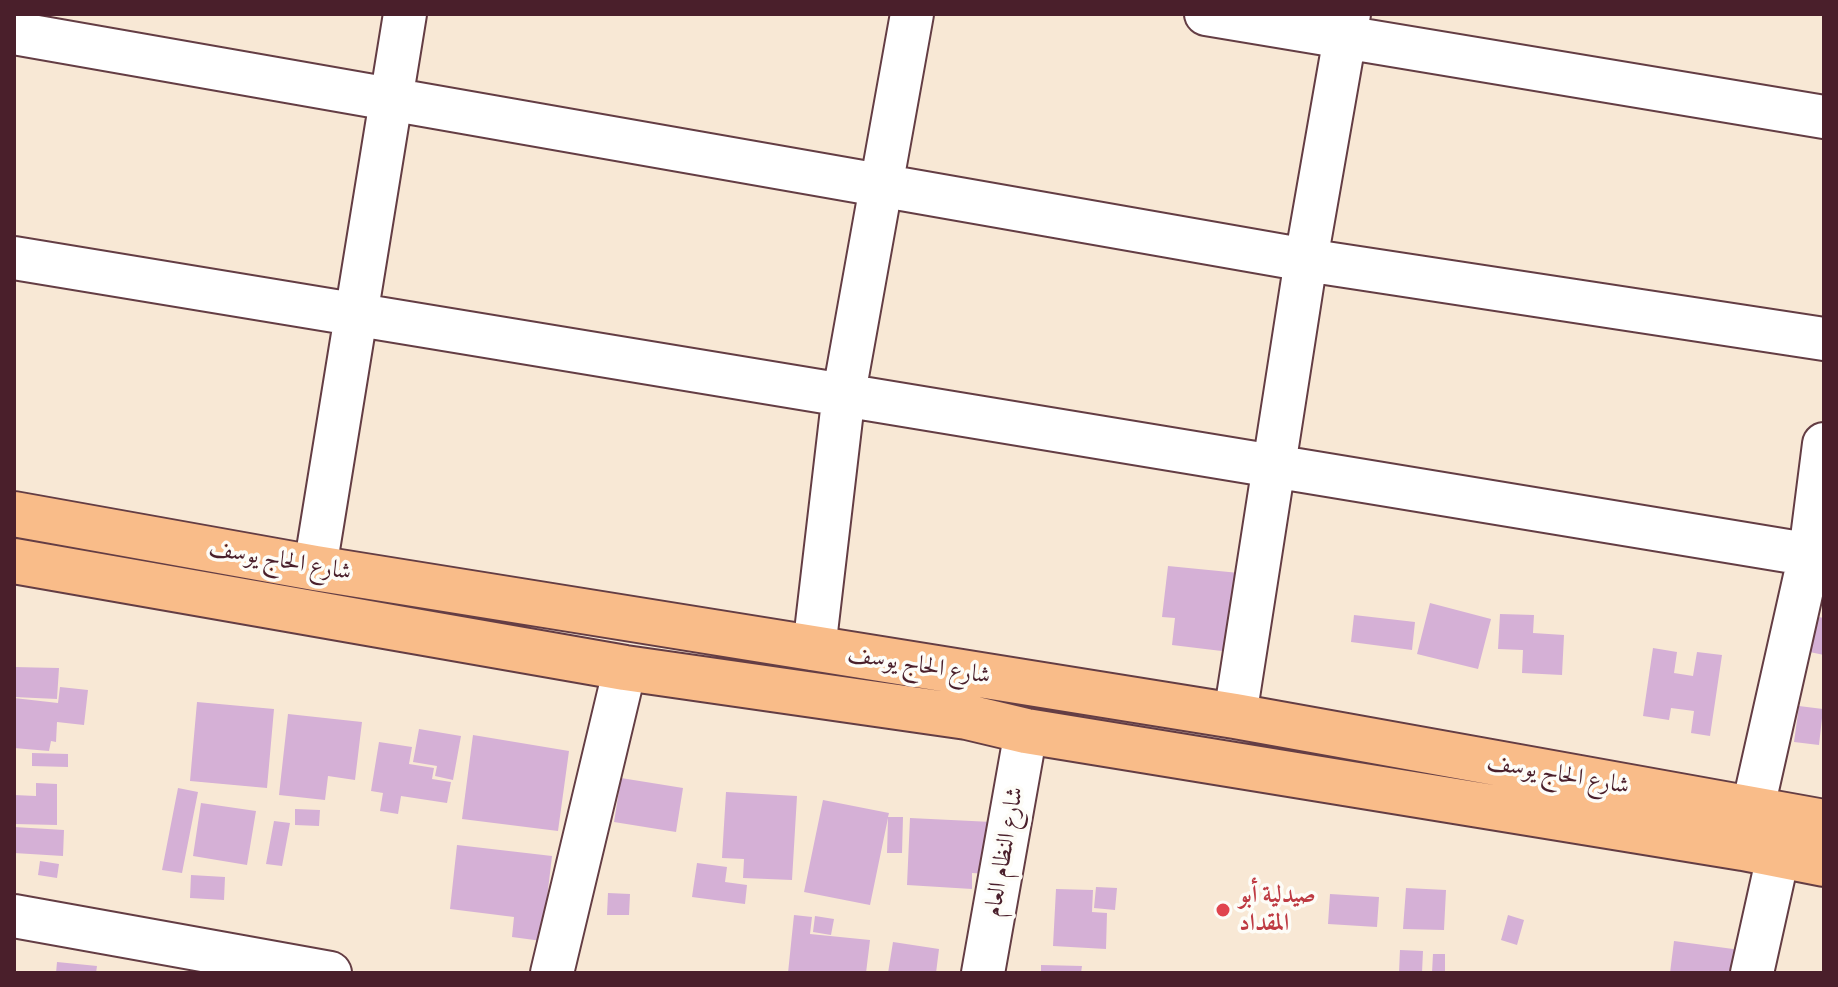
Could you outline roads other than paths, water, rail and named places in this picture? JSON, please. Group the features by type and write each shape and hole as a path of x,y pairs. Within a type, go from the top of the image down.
{"main road":[{"name":"شارع الحاج يوسف","path":"14,514 315,568 1235,716 1758,838 1824,864"},
{"name":"شارع الحاج يوسف","path":"14,561 625,668 967,717 1026,731 1758,838 1824,822"}],"street":[{"path":"315,568 405,14"},
{"path":"814,649 844,393 912,14"},
{"path":"1206,14 1347,25 1824,117"},
{"path":"1235,716 1306,260 1347,25"},
{"path":"14,33 1306,260 1824,339"},
{"path":"14,258 1817,555"},
{"path":"1752,973 1758,838 1817,555 1824,444"},
{"path":"552,973 625,668"},
{"name":"شارع النظام العام","path":"983,973 1026,731"},
{"path":"14,916 330,973"}],"place":[{"name":"صيدلية أبو المقداد","path":"1223,910"}]}
